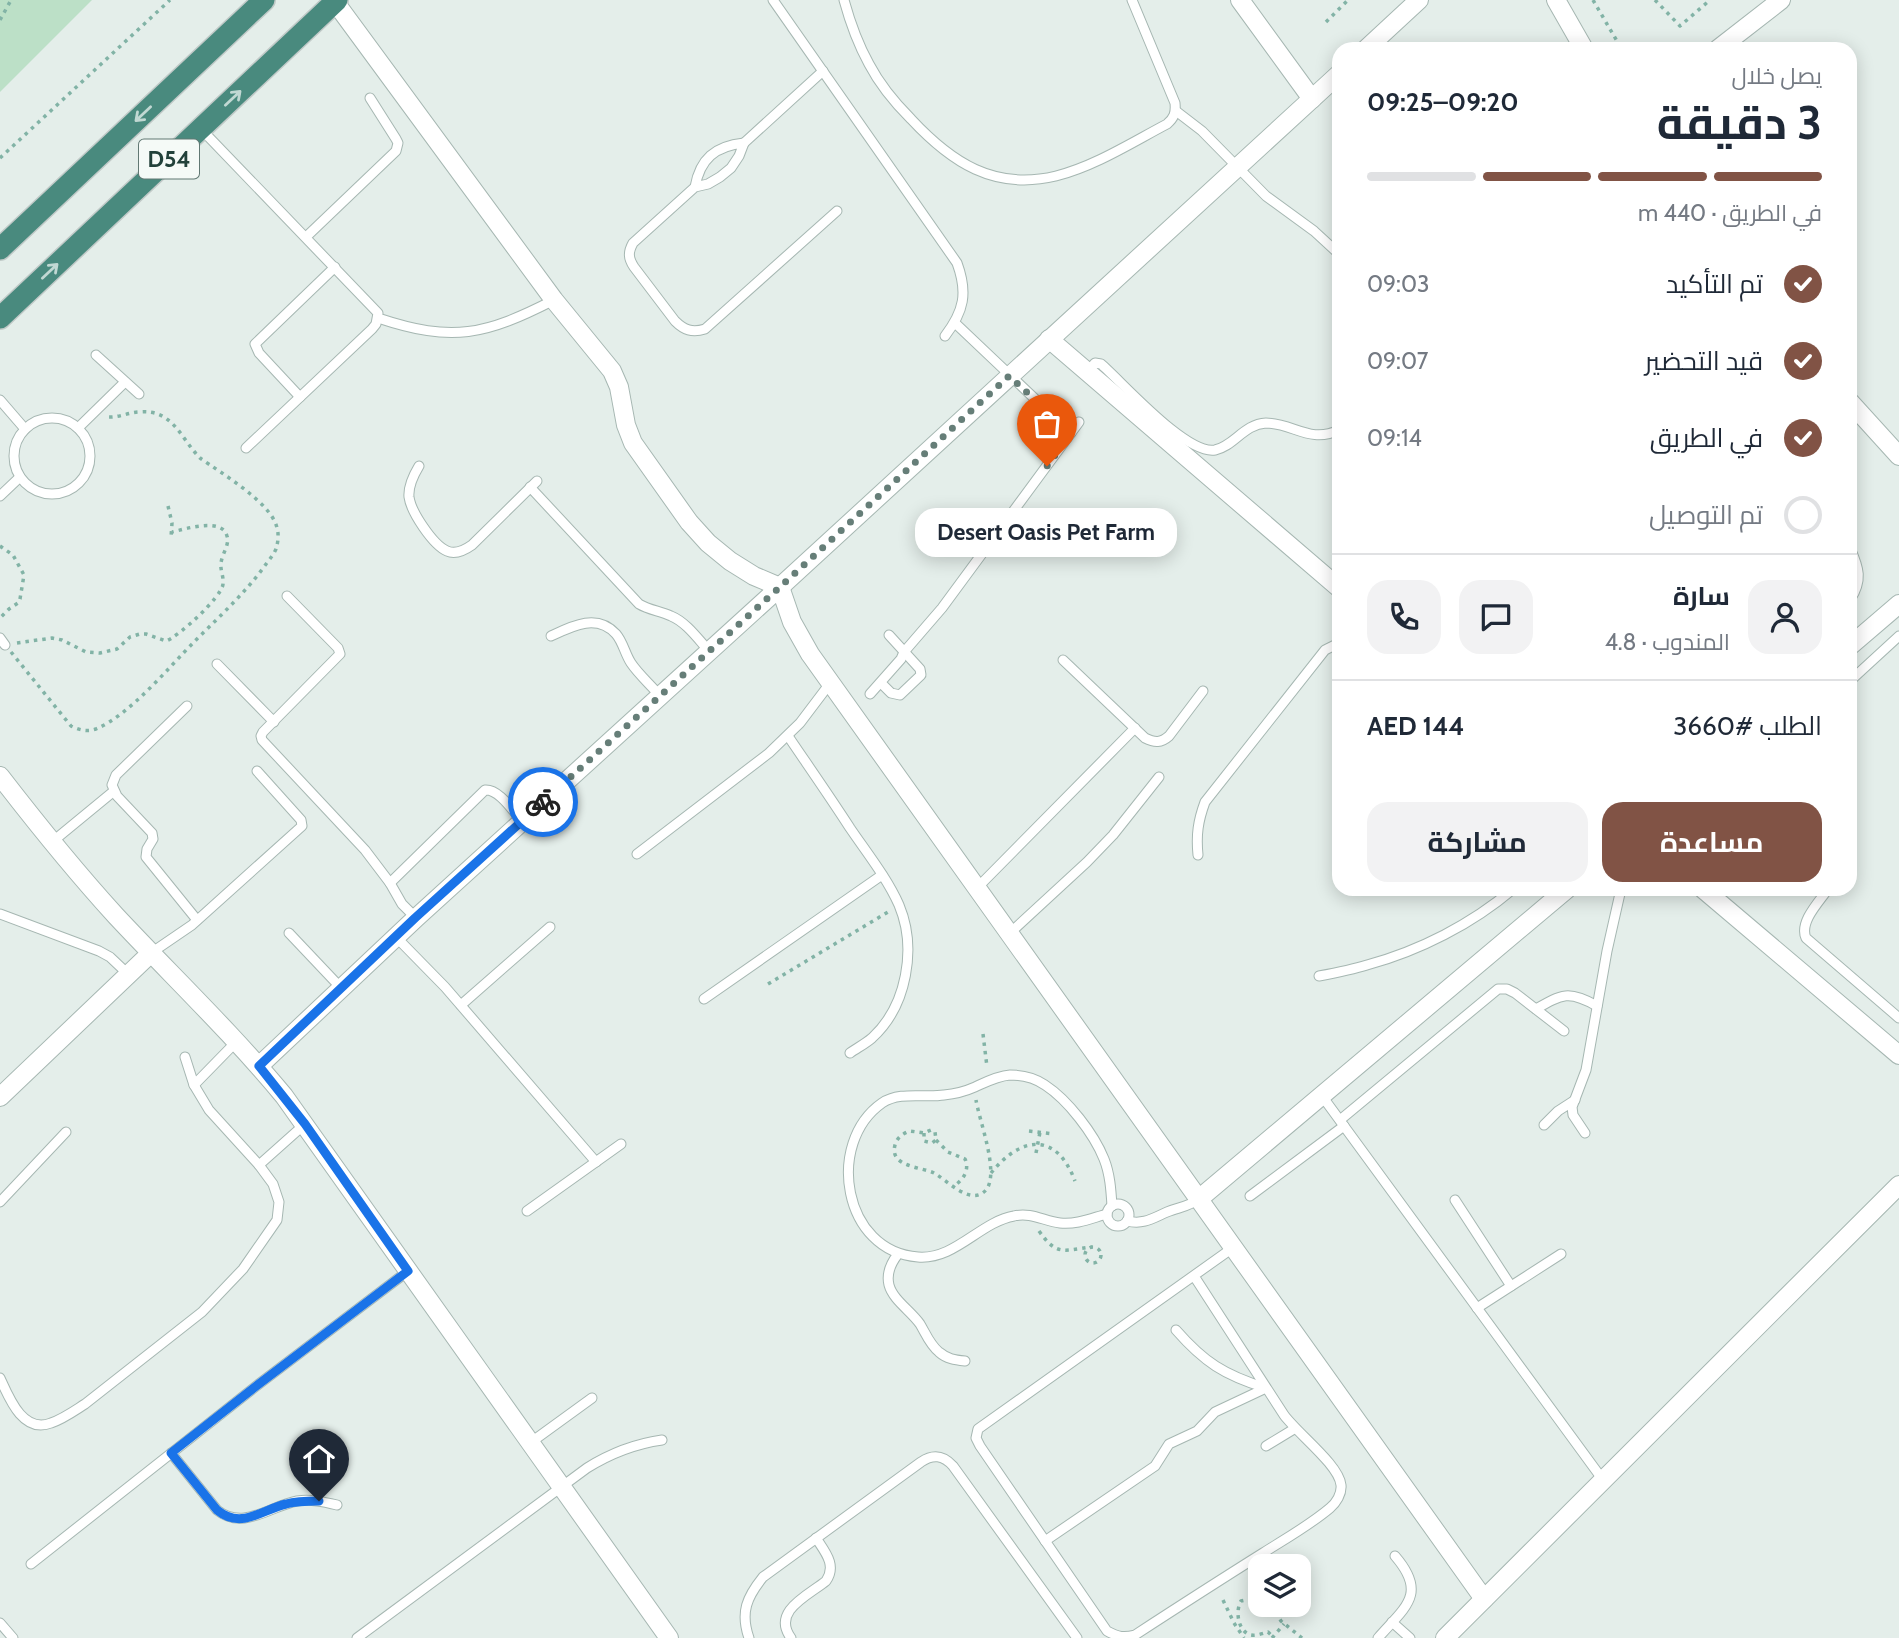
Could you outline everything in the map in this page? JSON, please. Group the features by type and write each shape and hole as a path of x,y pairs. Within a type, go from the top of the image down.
{"highway":[{"name":"D54","path":"0,249 264,0"},
{"name":"D54","path":"0,318 336,1"}],"street":[{"path":"1240,0 1312,99"},
{"path":"1374,42 1419,0"},
{"path":"1556,0 1580,42"},
{"path":"1727,42 1781,0"},
{"path":"336,1 554,300 612,371 619,387 626,425 633,443 689,522 730,561 754,576 780,587 800,639 1484,1599"},
{"path":"259,1066 415,918 1332,80"},
{"path":"1049,339 1332,582"},
{"path":"1857,410 1899,456"},
{"path":"1857,640 1899,604"},
{"path":"0,776 52,842 110,908 237,1041 305,1124 669,1638"},
{"path":"1200,1198 1559,896"},
{"path":"1711,896 1899,1055"},
{"path":"0,1097 152,953"},
{"path":"1445,1638 1899,1185"}],"lane":[{"path":"773,0 957,263 964,294 955,323 945,336"},
{"path":"844,0 854,32 869,64 895,103 927,138 965,165 986,174 1009,179 1056,176 1078,168 1118,150 1173,119 1176,110 1172,94 1132,0"},
{"path":"823,71 744,143 731,168 708,184 695,187 633,243 629,260 675,321 688,331 697,331 705,328 837,211"},
{"path":"306,237 396,151 398,143 370,98"},
{"path":"1176,110 1202,131 1266,196 1332,248"},
{"path":"201,129 375,308 378,318 372,329 246,448"},
{"path":"695,187 702,164 710,155 731,144 744,143"},
{"path":"300,397 259,353 256,344 335,267"},
{"path":"378,318 423,331 459,333 495,327 554,300"},
{"path":"955,323 1071,433"},
{"path":"96,355 139,394"},
{"path":"1087,372 1095,363 1101,364 1171,429 1203,450 1222,448 1242,432 1260,424 1280,425 1311,435 1332,432"},
{"path":"78,428 125,382"},
{"path":"0,400 25,429"},
{"path":"51,417 78,428 89,445 90,454 86,473 80,481 64,492 44,493 35,490 20,477 14,452 19,435 25,429 41,419 51,417"},
{"path":"870,694 942,608 1079,422"},
{"path":"419,466 410,486 411,507 432,538 446,551 465,550 472,545 534,484 639,604 681,621 709,651"},
{"path":"0,496 20,477"},
{"path":"287,596 340,653 261,736 264,743 365,850 402,904 415,918"},
{"path":"551,636 581,622 606,626 616,634 632,665 660,696"},
{"path":"881,683 891,693 900,695 920,677 920,669 889,635"},
{"path":"1857,675 1899,636"},
{"path":"1198,855 1196,837 1206,802 1325,650 1332,646"},
{"path":"1062,660 1145,738 1154,743 1169,736 1203,691"},
{"path":"217,664 274,722"},
{"path":"637,854 769,753 811,710 831,682"},
{"path":"187,706 113,779 114,791 152,833 153,839 146,857 197,920"},
{"path":"978,887 1135,728"},
{"path":"788,736 882,876 899,905 906,933 908,961 902,989 890,1015 872,1038 850,1053"},
{"path":"152,953 197,920 302,826 301,820 257,771"},
{"path":"1010,933 1113,835 1159,777"},
{"path":"390,883 485,790 495,792 522,821"},
{"path":"52,842 114,791"},
{"path":"704,999 882,876"},
{"path":"1319,976 1369,965 1417,947 1463,924 1503,896"},
{"path":"1585,1133 1573,1115 1572,1107 1586,1070 1619,896"},
{"path":"1823,896 1805,923 1803,934 1899,1017"},
{"path":"0,914 99,951 110,957 129,975"},
{"path":"461,1005 550,928"},
{"path":"289,933 342,989"},
{"path":"396,937 461,1005 596,1162"},
{"path":"1250,1196 1342,1123 1498,989 1515,993 1564,1031"},
{"path":"1536,1009 1558,996 1572,995 1597,1006"},
{"path":"194,1085 237,1041"},
{"path":"0,1378 23,1418 41,1426 52,1423 85,1404 202,1312 243,1269 277,1220 279,1202 273,1184 209,1110 194,1085 185,1058"},
{"path":"1128,1221 1126,1207 1116,1204 1109,1210 1078,1222 1064,1224 1028,1215 1015,1215 938,1254 920,1257 898,1254 881,1246 867,1232 857,1214 850,1194 851,1151 865,1120 883,1103 893,1098 947,1095 1007,1075 1026,1076 1044,1083 1094,1139 1104,1160 1110,1183 1109,1210 1107,1219 1114,1225 1119,1226 1128,1221 1151,1221 1187,1207 1200,1198"},
{"path":"1322,1096 1603,1480"},
{"path":"1544,1125 1558,1111 1575,1100"},
{"path":"259,1165 305,1124"},
{"path":"0,1202 66,1132"},
{"path":"527,1211 621,1144"},
{"path":"1455,1200 1511,1286"},
{"path":"1194,1276 1294,1429 1337,1473 1342,1491 1331,1508 1286,1538 1135,1634 1126,1638 1116,1636 1107,1631 980,1446 976,1438 978,1429 1234,1247"},
{"path":"898,1254 888,1273 894,1294 912,1314 937,1351 950,1359 965,1362"},
{"path":"1477,1308 1561,1254"},
{"path":"30,1564 408,1271"},
{"path":"1176,1329 1194,1350 1215,1367 1240,1380 1266,1388"},
{"path":"1045,1541 1155,1466 1169,1444 1198,1431 1215,1412 1266,1388"},
{"path":"530,1443 592,1398"},
{"path":"1266,1446 1294,1429"},
{"path":"357,1638 604,1457 642,1443 662,1440"},
{"path":"171,1453 217,1510 232,1519 241,1519 283,1504 301,1501 337,1505"},
{"path":"749,1638 745,1627 745,1608 752,1591 763,1577 929,1457 938,1456 953,1465 1077,1638"},
{"path":"791,1638 785,1626 785,1618 790,1610 827,1581 832,1569 816,1538"},
{"path":"1378,1638 1403,1611 1410,1599 1412,1584 1406,1569 1395,1556"},
{"path":"1392,1622 1410,1638"},
{"path":"1,1627 13,1638"}],"path":[{"path":"0,20 10,0"},
{"path":"0,158 170,0"},
{"path":"1326,23 1348,0"},
{"path":"1593,0 1618,42"},
{"path":"1655,0 1680,26 1710,0"},
{"path":"3,642 71,726 87,731 95,729 109,722 133,703 250,586 276,549 277,528 271,514 261,503 200,458 175,424 153,412 142,411 115,418 95,411"},
{"path":"3,642 52,638 86,652 100,653 117,649 131,637 140,634 162,641 177,635 222,588 221,562 228,542 224,531 209,526 196,526 171,535 169,506"},
{"path":"0,546 13,555 24,575 18,603 0,618"},
{"path":"768,984 899,905"},
{"path":"983,1034 989,1080"},
{"path":"953,1186 966,1172 965,1159 943,1149 936,1140 935,1132 910,1131 898,1138 895,1144 897,1157 907,1166 936,1174 953,1186 970,1195 977,1196 984,1192 989,1186 988,1148 976,1106 974,1088"},
{"path":"1029,1131 1054,1134"},
{"path":"1036,1153 1040,1132"},
{"path":"923,1133 924,1141 928,1144 936,1140"},
{"path":"990,1174 1015,1151 1038,1143 1049,1147 1066,1163 1075,1181"},
{"path":"1028,1215 1051,1246 1069,1251 1092,1247 1096,1247 1101,1258 1094,1263 1085,1256 1092,1247"},
{"path":"1223,1600 1244,1638"},
{"path":"1248,1600 1241,1601 1237,1608 1244,1631 1248,1634 1268,1632 1273,1638 1284,1624"},
{"path":"1279,1617 1302,1638"}],"green space":[{"path":"0,0 92,0 0,92"}],"way so far":[{"path":"543,802 1009,376 1071,433 1047,466"}],"place":[{"name":"Desert Oasis Pet Farm","path":"1047,466"}],"route":[{"path":"319,1501 283,1504 250,1517 232,1519 217,1510 171,1453 408,1271 305,1124 259,1066 415,918 543,802"}]}
